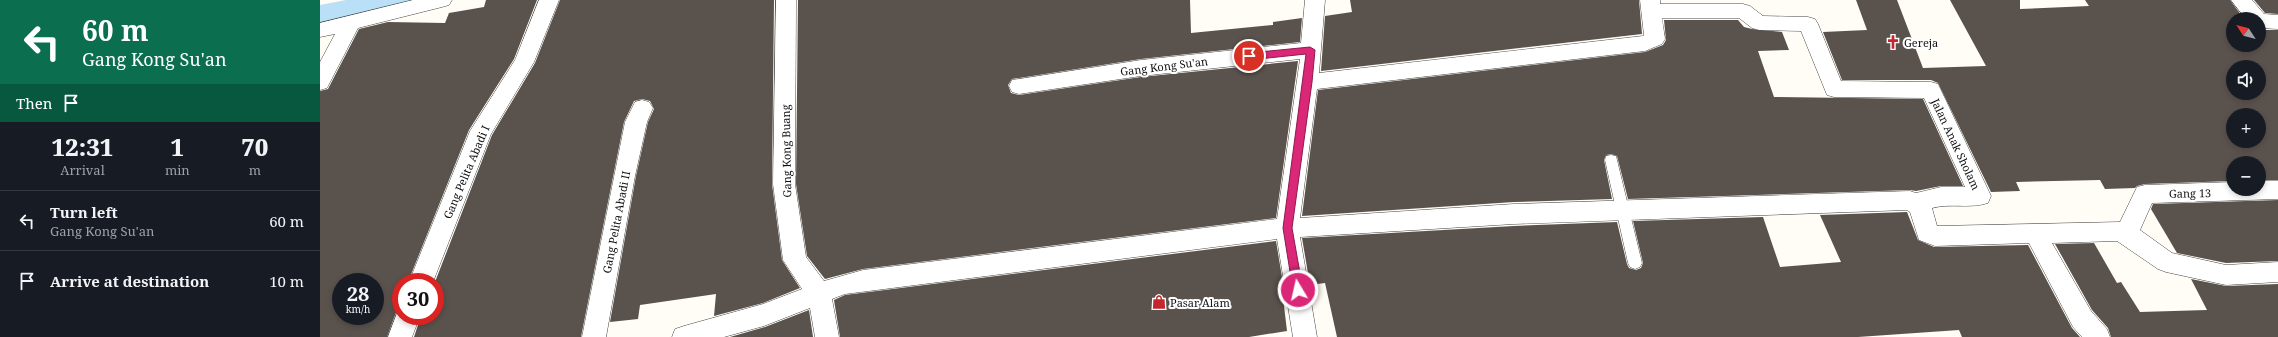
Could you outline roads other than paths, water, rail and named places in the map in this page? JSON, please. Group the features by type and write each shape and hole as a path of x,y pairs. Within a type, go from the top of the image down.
{"street":[{"path":"320,30 442,0"},
{"name":"Gang Pelita Abadi I","path":"425,273 481,131 524,62 549,0"},
{"name":"Gang Kong Buang","path":"786,0 784,184 795,260 819,294"},
{"path":"1306,337 1287,228 1308,82 1315,0"},
{"path":"2241,0 2251,12"},
{"path":"1308,82 1645,43 1655,39 1651,6"},
{"name":"Jalan Anak Sholam","path":"1651,6 1743,11 1759,23 1808,24 1834,89 1931,90 1980,196 1941,196 1916,202"},
{"path":"2266,21 2278,22"},
{"path":"320,82 351,22"},
{"name":"Gang Kong Su'an","path":"1019,86 1142,68 1310,50"},
{"name":"Gang Pelita Abadi II","path":"594,337 624,176 636,122 642,108"},
{"name":"Gang 13","path":"2128,234 2130,224 2145,194 2278,190"},
{"path":"684,337 764,314 863,280 1287,228 1514,214 1910,200 1916,202 1920,206 1927,233 1932,235 2117,231 2128,234 2166,262 2226,275 2278,272"},
{"path":"2035,233 2082,319 2098,337"},
{"path":"819,294 827,337"},
{"path":"400,337 405,325"}],"lane":[{"path":"1610,160 1635,263"}],"waterway":[{"path":"320,16 397,0"}],"place":[{"name":"Gereja","path":"1893,42"},
{"name":"Pasar Alam","path":"1159,302"}]}
